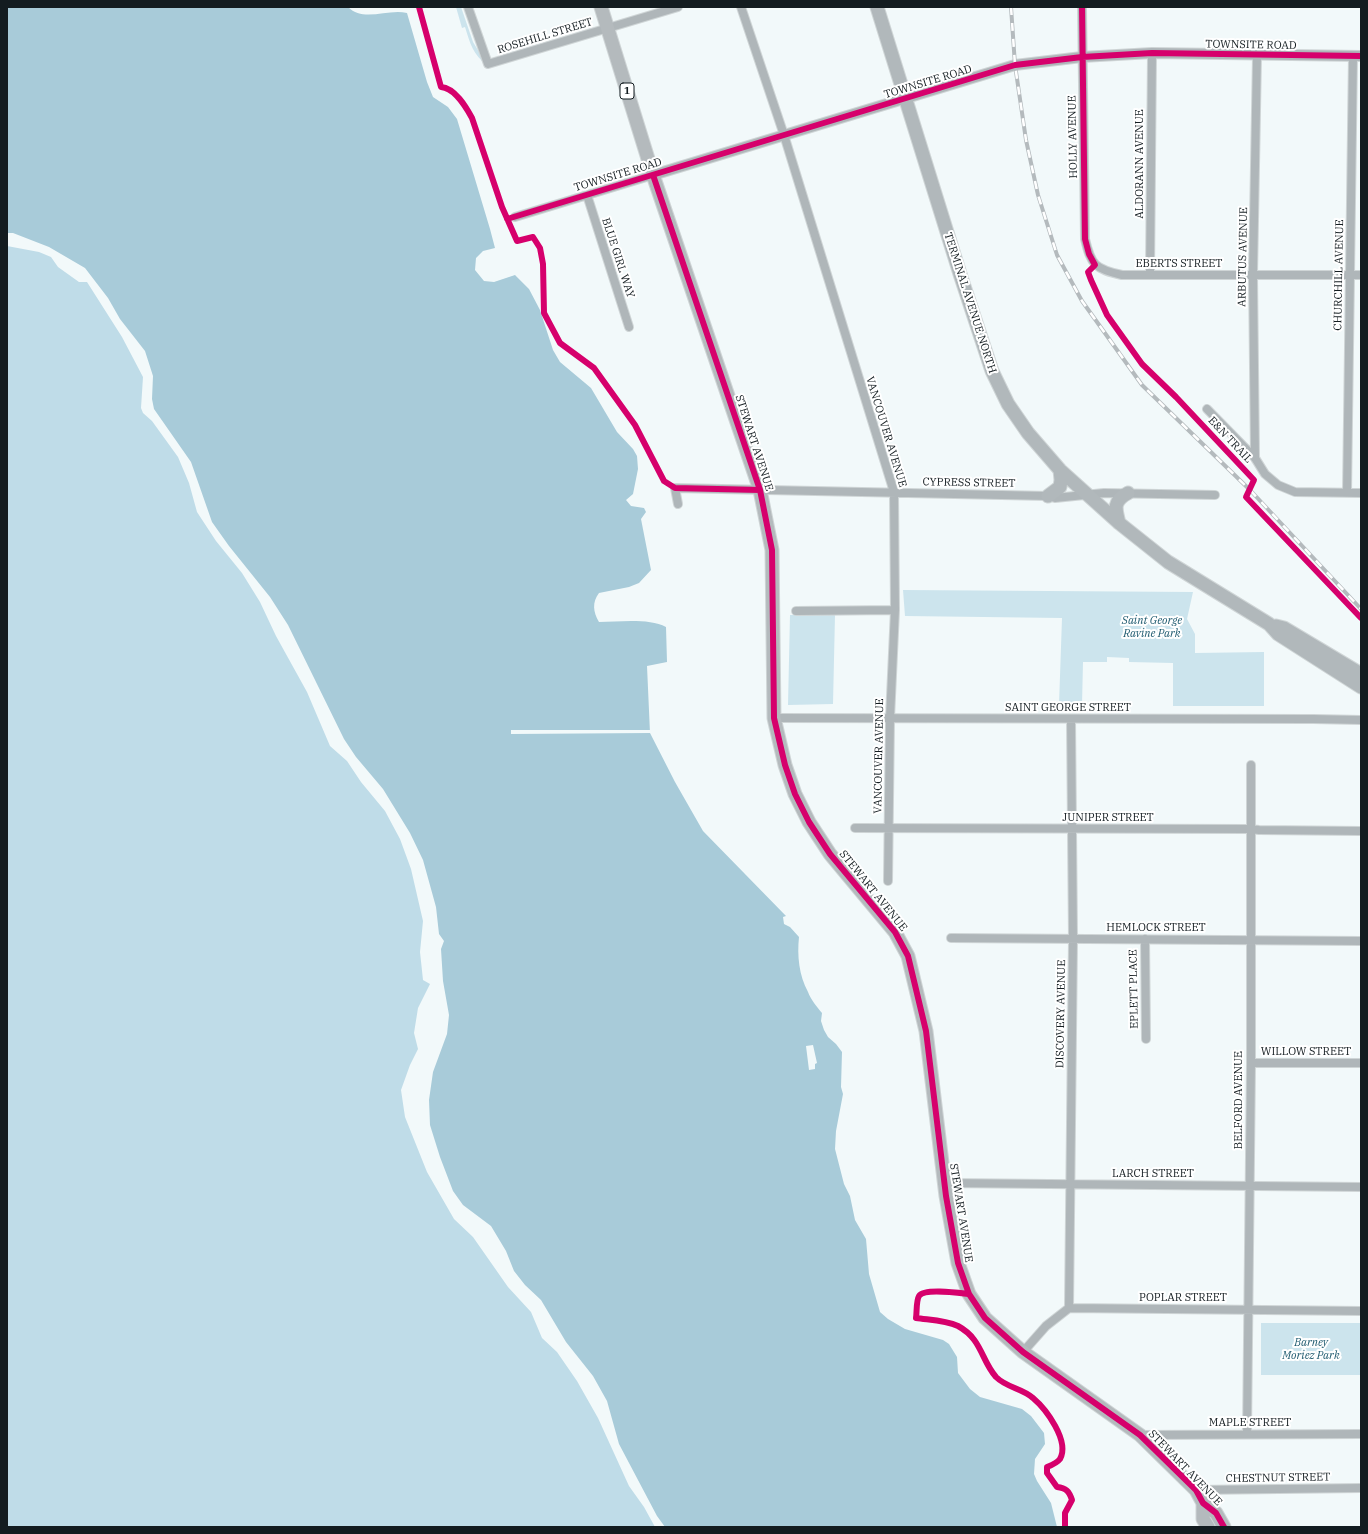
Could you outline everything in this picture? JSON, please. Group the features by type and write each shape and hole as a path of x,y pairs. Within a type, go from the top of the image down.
{"highway":[{"name":"STEWART AVENUE","path":"601,7 653,175 760,490 772,550 774,718 784,765 795,794 809,822 830,854 895,932 908,956 926,1031 945,1183 958,1264 969,1294 985,1318 1023,1352 1140,1435 1196,1490 1203,1503 1216,1513 1224,1527"},
{"name":"STEWART AVENUE","path":"1203,1503 1203,1519 1208,1527"}],"main road":[{"name":"TERMINAL AVENUE NORTH","path":"877,7 992,370 1008,404 1028,433 1060,470 1119,523 1168,562 1270,625 1278,634 1361,687"},
{"path":"1048,496 1060,487 1060,470"},
{"path":"1119,523 1116,513 1116,502 1128,493"},
{"name":"TERMINAL AVENUE NORTH","path":"1270,625 1284,628 1361,674"}],"street":[{"name":"ROSEHILL STREET","path":"468,7 488,64 678,7"},
{"name":"VANCOUVER AVENUE","path":"741,7 784,135 894,492 894,610 890,718 888,881"},
{"name":"HOLLY AVENUE","path":"1082,7 1085,239 1089,254 1095,265"},
{"name":"TOWNSITE ROAD","path":"515,217 1014,65 1082,57 1152,53 1257,56 1357,56"},
{"name":"ALDORANN AVENUE","path":"1150,275 1152,53"},
{"name":"ARBUTUS AVENUE","path":"1255,458 1253,275 1257,56"},
{"name":"CHURCHILL AVENUE","path":"1348,493 1350,275 1357,56"},
{"name":"BLUE GIRL WAY","path":"587,195 629,327"},
{"name":"EBERTS STREET","path":"1095,265 1108,272 1122,275 1361,275"},
{"path":"1207,409 1255,458 1266,474 1278,485 1295,492 1361,493"},
{"name":"CYPRESS STREET","path":"678,504 675,488 1048,496 1055,498 1104,493 1215,495"},
{"path":"796,611 894,610"},
{"name":"SAINT GEORGE STREET","path":"774,718 1361,720"},
{"name":"DISCOVERY AVENUE","path":"1069,1308 1073,939 1071,719"},
{"name":"BELFORD AVENUE","path":"1246,1434 1251,1063 1250,765"},
{"name":"JUNIPER STREET","path":"855,828 1250,829 1361,831"},
{"name":"HEMLOCK STREET","path":"951,938 1361,941"},
{"name":"EPLETT PLACE","path":"1145,939 1146,1039"},
{"name":"WILLOW STREET","path":"1251,1063 1361,1063"},
{"name":"LARCH STREET","path":"945,1183 1361,1187"},
{"path":"1023,1352 1046,1326 1069,1308"},
{"name":"POPLAR STREET","path":"1069,1308 1361,1311"},
{"name":"MAPLE STREET","path":"1140,1435 1361,1434"},
{"name":"CHESTNUT STREET","path":"1196,1490 1361,1488"}],"green space":[{"path":"456,7 461,7 473,42 487,65 475,53 465,27 462,28"},
{"name":"Saint George Ravine Park","path":"903,590 1193,592 1187,619 1195,634 1195,653 1264,652 1264,706 1173,706 1173,663 1129,662 1129,658 1107,657 1107,662 1083,662 1082,705 1059,705 1062,618 905,616"},
{"path":"790,615 835,615 833,704 788,705"},
{"name":"Barney Moriez Park","path":"1261,1323 1361,1323 1361,1375 1261,1375"}],"shaded area":[{"path":"7,7 348,7 354,12 369,15 392,12 407,13 427,82 433,97 448,107 457,119 490,229 495,248 483,251 476,258 475,270 484,281 494,282 515,275 529,289 540,310 553,350 560,362 591,388 617,432 633,449 637,456 638,469 633,494 626,500 631,506 644,508 646,512 641,519 651,570 639,583 629,587 599,593 594,603 595,615 599,622 643,621 666,627 667,662 647,666 650,733 675,782 703,831 786,916 783,917 784,924 790,927 799,937 799,965 805,986 812,1001 822,1013 821,1021 824,1030 828,1037 842,1052 841,1087 843,1094 836,1131 835,1149 844,1184 850,1196 855,1220 866,1239 869,1274 880,1312 888,1319 905,1329 943,1340 949,1344 957,1357 958,1373 970,1389 980,1397 1022,1409 1031,1416 1044,1433 1045,1444 1035,1459 1034,1474 1051,1503 1057,1527 665,1527 657,1516 619,1444 607,1401 593,1376 566,1342 541,1300 525,1285 514,1271 506,1251 491,1226 463,1205 453,1191 440,1157 430,1125 429,1100 433,1072 447,1034 449,1015 443,981 441,949 444,941 439,934 436,907 423,860 410,833 383,789 356,757 344,739 288,625 270,597 229,546 212,522 191,462 154,409 152,399 153,376 145,351 120,319 108,298 85,268 49,247 13,233 7,233"},
{"path":"7,246 39,252 51,257 58,267 79,282 87,282 122,337 143,377 141,408 143,413 152,421 178,457 189,483 197,512 216,541 242,573 260,602 276,636 307,692 330,746 347,761 361,782 385,811 400,839 411,869 423,921 420,952 423,980 430,984 418,1008 414,1033 418,1049 410,1065 401,1090 405,1117 427,1172 454,1219 473,1237 508,1287 531,1312 542,1338 557,1352 577,1381 598,1418 629,1486 644,1507 655,1527 7,1527"}],"pier":[{"path":"511,730 650,730 650,733 511,734"},
{"path":"813,1045 817,1063 815,1064 815,1069 809,1070 806,1046"}],"railway":[{"path":"1011,7 1015,65 1026,140 1038,195 1057,255 1082,301 1142,385 1250,490 1361,609"}],"cycle path":[{"path":"419,7 441,87 446,88 455,94 472,118 502,207 517,241 533,237 540,248 543,264 544,313 560,343 594,368 635,425 664,481 675,488 760,490"},
{"name":"E&N TRAIL","path":"1082,7 1085,239 1089,254 1095,265 1088,272 1091,280 1107,315 1142,364 1176,397 1254,480 1246,497 1361,618"},
{"path":"507,219 1015,65 1082,57 1152,53 1361,56"},
{"path":"653,175 760,490 772,550 774,718 785,765 795,794 809,822 830,854 895,932 908,956 926,1031 946,1196 958,1263 969,1294 985,1318 1023,1352 1140,1435 1196,1490 1203,1503 1216,1513 1224,1527"},
{"path":"969,1294 942,1292 928,1292 922,1294 918,1298 916,1318 948,1322 966,1331 977,1343 987,1364 996,1377 1005,1384 1029,1395 1050,1417 1062,1443 1062,1452 1060,1459 1047,1467 1047,1473 1057,1487 1067,1490 1072,1500 1065,1513 1065,1527"}]}
